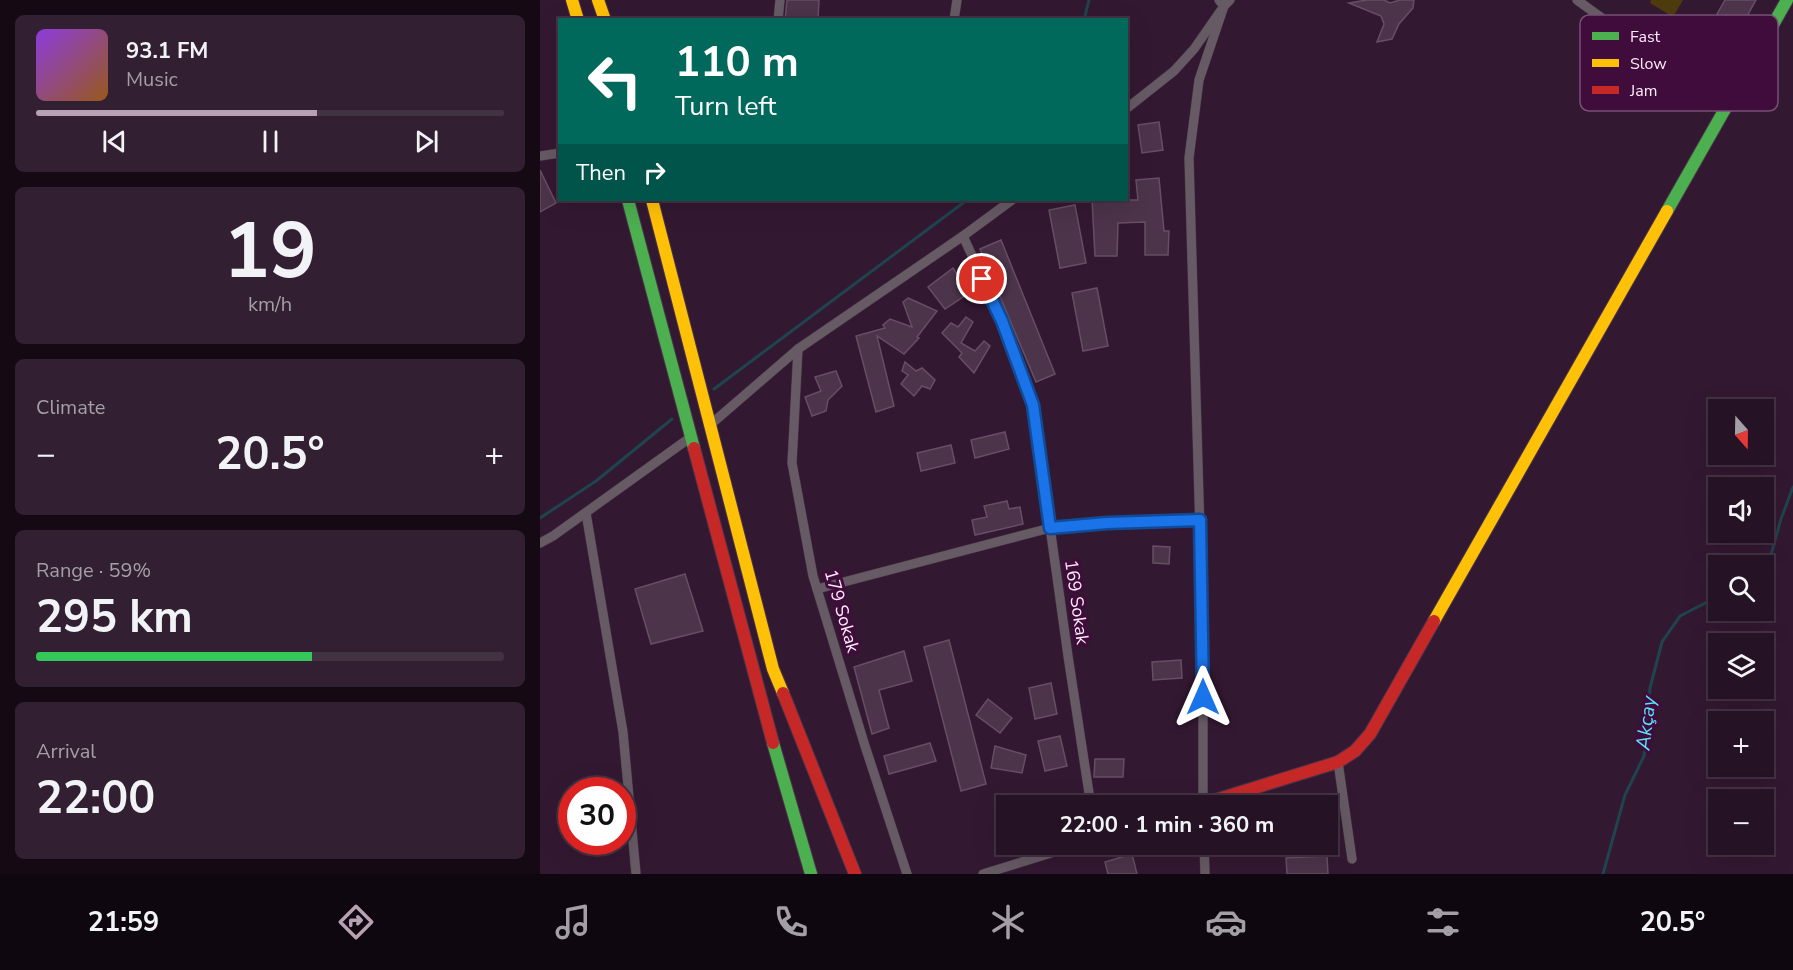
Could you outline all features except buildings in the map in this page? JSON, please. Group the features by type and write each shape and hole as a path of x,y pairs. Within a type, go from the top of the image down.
{"main road":[{"path":"573,0 578,18"},
{"path":"598,0 604,18"},
{"path":"1778,16 1787,0"},
{"path":"1233,795 1338,762 1355,752 1370,734 1723,111"},
{"path":"628,201 776,752 811,874"},
{"path":"652,201 773,669 855,874"}],"street":[{"path":"778,18 780,0"},
{"path":"954,18 957,0"},
{"path":"1577,0 1598,15"},
{"path":"1128,107 1174,71 1194,49 1224,2"},
{"path":"1201,795 1203,634 1189,158 1199,80 1224,2"},
{"path":"540,156 558,153"},
{"path":"993,201 999,209"},
{"path":"710,425 798,349 1011,201"},
{"name":"169 Sokak","path":"963,236 1002,321 1033,405 1090,795"},
{"name":"179 Sokak","path":"798,349 792,463 817,589 907,874"},
{"path":"540,543 586,513 691,437"},
{"path":"586,513 623,732 636,874"},
{"path":"817,589 1050,528 1107,523 1200,520"},
{"path":"1338,762 1352,860"},
{"path":"983,874 1044,855"},
{"path":"1204,855 1205,874"}],"shaded area":[{"path":"1651,0 1683,0 1674,15 1670,15 1650,3"}],"waterway":[{"path":"1084,18 1089,0"},
{"path":"714,389 966,201"},
{"path":"540,518 596,481 672,419"},
{"name":"Akçay","path":"1771,555 1793,487"},
{"name":"Akçay","path":"1603,874 1625,795 1644,756 1650,688 1662,642 1680,616 1708,602"}],"traffic: fast":[{"path":"1778,16 1787,0"},
{"path":"1667,211 1724,111"},
{"path":"628,201 694,448"},
{"path":"773,743 811,874"}],"traffic: slow":[{"path":"572,0 577,18"},
{"path":"598,0 604,18"},
{"path":"652,201 773,669 783,693"},
{"path":"1434,621 1667,211"}],"traffic: jam":[{"path":"694,448 773,743"},
{"path":"1232,795 1338,762 1355,751 1370,734 1434,621"},
{"path":"783,693 855,874"}],"route":[{"path":"982,279 1002,321 1033,405 1050,528 1107,523 1200,520 1203,697"}]}
